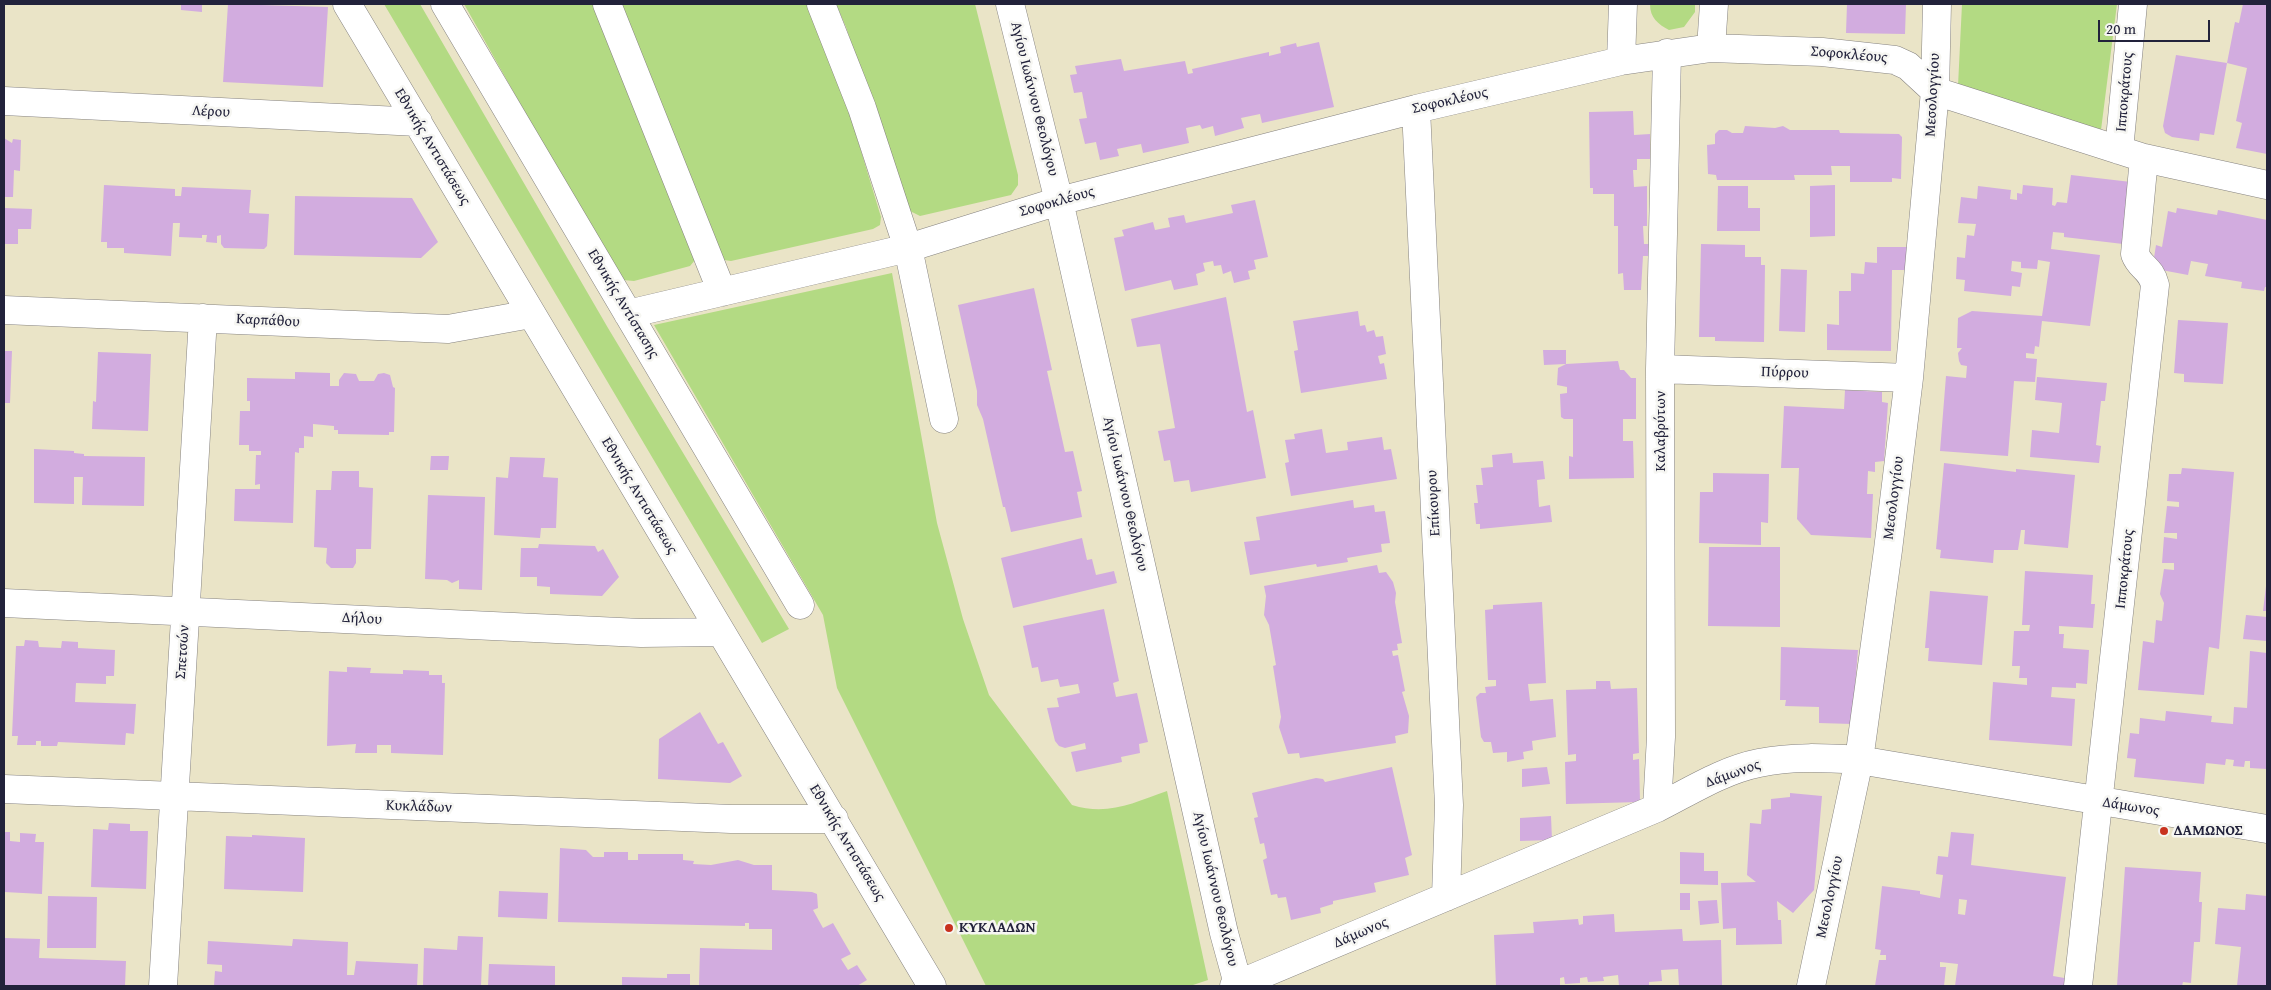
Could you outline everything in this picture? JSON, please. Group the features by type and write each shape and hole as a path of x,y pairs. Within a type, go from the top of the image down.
{"street":[{"name":"Εθνικής Αντιστάσεως","path":"347,4 719,632 834,819 932,986"},
{"name":"Εθνικής Αντίστασης","path":"445,4 800,605"},
{"path":"608,4 722,292"},
{"path":"821,4 862,108 908,248 944,418"},
{"name":"Αγίου Ιωάννου Θεολόγου","path":"1010,4 1059,201 1237,986"},
{"path":"1621,61 1623,4"},
{"path":"1711,48 1714,4"},
{"name":"Μεσολογγίου","path":"1811,986 1859,760 1909,378 1935,91 1937,4"},
{"name":"Ιπποκράτους","path":"2078,986 2100,802 2155,285 2150,270 2138,262 2135,254 2131,154 2133,4"},
{"name":"Σοφοκλέους","path":"628,314 908,248 1059,201 1416,109 1621,61 1711,48 1822,52 1895,60 1908,66 1935,91 2131,154 2267,185"},
{"name":"Καλαβρύτων","path":"1657,808 1661,737 1660,369 1667,54"},
{"name":"Λέρου","path":"4,100 418,122"},
{"name":"Επίκουρου","path":"1416,109 1448,795 1446,897"},
{"name":"Καρπάθου","path":"4,310 448,329 531,314"},
{"name":"Σπετσών","path":"163,986 204,318"},
{"name":"Πύρρου","path":"1660,369 1909,378"},
{"name":"Δήλου","path":"4,602 641,634 719,632"},
{"name":"Δάμωνος","path":"1237,986 1657,808 1709,781 1758,763 1794,758 1859,760 2267,829"},
{"name":"Κυκλάδων","path":"4,789 731,819 834,819"}],"green space":[{"path":"384,4 420,4 608,328 789,629 762,643"},
{"path":"464,4 594,4 695,260 690,266 634,281 623,280 540,139"},
{"path":"619,4 811,4 851,118 881,217 880,225 873,229 731,261 724,260"},
{"path":"836,4 975,4 1018,175 1018,185 1011,195 920,216 910,211 903,199 846,27"},
{"path":"1650,4 1695,4 1695,12 1684,27 1669,30 1655,20 1651,13"},
{"path":"1962,4 2117,4 2101,130 1958,86"},
{"path":"892,273 937,523 963,619 989,695 1072,805 1085,808 1109,809 1131,804 1167,791 1208,980 1190,986 986,986 837,688 823,615 654,325"}],"building":[{"path":"181,4 202,4 202,12 181,10"},
{"path":"228,4 328,7 323,87 223,82"},
{"path":"1847,4 1906,4 1905,34 1846,33"},
{"path":"2243,4 2267,4 2267,154 2236,148 2242,123 2236,121 2247,68 2227,63 2235,22 2239,23"},
{"path":"1319,42 1334,107 1262,123 1260,114 1241,118 1244,128 1215,136 1213,126 1202,129 1200,125 1186,128 1189,143 1143,153 1141,144 1117,149 1119,156 1100,160 1096,142 1085,144 1079,119 1087,118 1082,92 1074,93 1070,75 1077,74 1075,66 1121,59 1124,71 1185,61 1188,74 1193,73 1192,69 1269,52 1269,56 1281,53 1280,47 1296,43 1297,47"},
{"path":"2176,55 2227,63 2214,135 2200,133 2199,141 2172,137 2165,133 2163,126"},
{"path":"1633,111 1634,135 1650,134 1650,159 1637,159 1637,170 1633,170 1634,187 1647,186 1647,226 1643,226 1644,244 1649,244 1649,256 1643,256 1641,290 1624,290 1623,273 1618,274 1618,226 1614,226 1614,194 1593,194 1593,188 1590,188 1589,112"},
{"path":"1745,126 1775,128 1783,126 1790,130 1839,130 1840,133 1899,134 1902,137 1901,179 1892,178 1892,182 1850,182 1850,166 1831,166 1832,175 1794,175 1795,180 1717,180 1716,175 1708,174 1707,145 1715,144 1715,134 1719,130 1743,133"},
{"path":"4,138 12,143 13,139 21,140 20,171 14,170 13,197 4,197"},
{"path":"2071,175 2131,182 2123,244 2064,237 2064,233 2053,232 2051,249 2100,255 2090,326 2042,321 2039,347 2035,346 2034,354 2026,353 2026,358 2037,359 2035,382 2014,381 2008,456 1940,451 1946,376 1966,378 1967,366 1961,365 1959,361 1958,353 1962,348 1957,348 1958,318 1972,311 2042,316 2050,262 2038,260 2037,269 2021,268 2021,262 2012,261 2011,271 2022,273 2020,287 2012,286 2011,296 1964,291 1965,280 1956,279 1957,257 1965,258 1967,235 1974,236 1976,224 1958,223 1961,197 1977,199 1978,186 2011,190 2010,199 2017,200 2017,193 2022,194 2023,185 2053,188 2052,205 2055,206 2057,202 2067,203"},
{"path":"104,185 175,189 175,196 181,196 182,187 251,190 249,213 269,214 267,246 264,249 224,248 221,244 221,235 217,236 217,243 206,242 207,235 202,235 202,238 179,237 180,223 173,223 171,256 124,253 124,248 107,248 107,242 101,242"},
{"path":"1835,185 1835,236 1810,237 1810,186"},
{"path":"1718,186 1748,186 1748,208 1760,208 1760,231 1717,231"},
{"path":"295,196 412,198 438,242 421,258 294,255"},
{"path":"1255,200 1268,257 1254,260 1256,269 1248,271 1250,279 1234,283 1231,271 1223,274 1221,265 1214,266 1213,261 1203,263 1205,271 1196,274 1198,285 1174,290 1171,280 1125,291 1114,238 1124,236 1122,230 1153,222 1155,230 1170,227 1168,218 1184,215 1186,223 1233,213 1231,205"},
{"path":"4,208 32,209 31,229 18,229 18,244 4,244"},
{"path":"2177,208 2217,215 2218,210 2267,220 2267,287 2265,287 2264,291 2241,288 2242,282 2205,276 2208,264 2191,261 2188,275 2156,269 2153,264 2156,245 2162,247 2168,211 2176,213"},
{"path":"1701,244 1745,245 1745,257 1761,257 1761,265 1765,265 1764,342 1715,341 1715,337 1699,337"},
{"path":"1877,247 1907,247 1907,270 1892,270 1891,351 1827,350 1827,324 1839,325 1839,291 1851,291 1851,273 1864,274 1865,262 1877,263"},
{"path":"1781,269 1807,270 1805,332 1779,331"},
{"path":"1034,288 1052,370 1047,371 1065,452 1073,451 1082,491 1077,492 1082,517 1011,532 1005,507 1003,507 983,419 977,405 977,391 958,305"},
{"path":"1226,297 1247,412 1253,410 1266,478 1191,492 1189,480 1174,482 1170,460 1164,461 1158,431 1175,428 1160,344 1137,347 1131,319"},
{"path":"1358,311 1360,326 1365,325 1367,332 1374,330 1376,337 1383,336 1386,354 1378,356 1380,364 1384,363 1387,379 1301,393 1294,351 1298,350 1293,321"},
{"path":"2178,320 2228,323 2223,384 2184,382 2184,374 2174,373"},
{"path":"1543,350 1566,350 1566,364 1544,365"},
{"path":"4,351 12,351 10,403 4,403"},
{"path":"98,352 151,354 148,431 92,429 93,401 96,402"},
{"path":"1618,361 1620,370 1624,370 1631,378 1636,378 1636,419 1623,419 1623,441 1633,441 1634,478 1569,479 1569,456 1573,457 1573,419 1561,417 1560,394 1567,393 1567,387 1557,385 1558,368 1566,364"},
{"path":"295,372 330,373 330,386 339,386 339,380 344,373 356,374 359,381 374,381 378,374 390,375 393,387 395,388 394,432 389,432 389,435 338,434 338,430 334,430 334,426 313,424 313,437 304,436 304,448 299,448 299,453 295,452 293,523 234,521 235,489 260,489 260,484 255,485 256,455 261,455 261,451 249,451 249,445 239,445 240,411 250,411 250,401 247,401 247,378 295,379"},
{"path":"2037,377 2107,383 2105,401 2101,401 2096,445 2101,446 2099,463 2030,457 2032,430 2059,433 2062,403 2035,400"},
{"path":"1845,390 1882,392 1882,402 1888,403 1884,461 1875,462 1875,472 1868,471 1867,494 1873,494 1871,538 1811,535 1797,519 1799,468 1781,468 1784,406 1844,409"},
{"path":"1322,429 1326,453 1348,450 1347,442 1382,437 1384,450 1391,449 1397,479 1291,496 1285,463 1289,462 1285,440 1295,439 1294,434"},
{"path":"34,449 74,451 74,453 84,454 84,456 145,457 144,506 82,505 83,477 74,477 74,504 34,503"},
{"path":"1512,453 1513,463 1543,461 1545,479 1537,480 1539,507 1550,505 1552,522 1480,529 1480,524 1476,524 1474,503 1478,503 1476,485 1483,485 1481,468 1493,467 1492,455"},
{"path":"431,456 449,456 448,470 430,470"},
{"path":"510,457 545,458 543,477 558,478 556,528 541,528 540,538 494,535 496,477 508,478"},
{"path":"1944,463 2016,472 2016,469 2075,475 2068,548 2024,544 2025,530 2021,530 2018,550 1994,550 1993,563 1940,558 1941,550 1936,549"},
{"path":"2182,468 2234,472 2219,649 2209,647 2204,695 2138,690 2143,641 2154,643 2156,620 2162,621 2164,603 2160,594 2164,569 2174,570 2174,563 2162,563 2164,537 2177,539 2177,533 2164,533 2167,506 2179,507 2179,502 2167,501 2169,474 2181,474"},
{"path":"332,471 359,471 359,487 373,488 371,549 356,549 356,563 353,568 331,568 326,563 327,548 314,547 316,490 331,490"},
{"path":"1713,473 1769,474 1768,523 1761,522 1761,545 1699,543 1700,492 1713,492"},
{"path":"428,495 485,497 482,590 459,589 459,580 452,583 447,580 425,579"},
{"path":"1353,500 1354,508 1374,505 1375,512 1385,511 1390,543 1381,544 1382,552 1347,558 1348,562 1317,567 1316,564 1250,575 1244,542 1260,540 1256,517"},
{"path":"1082,538 1087,560 1092,559 1096,575 1114,571 1117,583 1013,608 1001,558"},
{"path":"539,544 595,546 598,552 603,549 619,577 602,596 550,594 550,587 537,586 537,577 520,577 521,548 538,548"},
{"path":"1709,547 1780,547 1780,627 1708,626"},
{"path":"1377,565 1379,573 1386,572 1393,582 1396,593 1395,602 1402,643 1397,644 1398,650 1392,651 1393,656 1398,655 1405,691 1402,692 1409,716 1408,733 1395,736 1396,743 1300,758 1299,753 1288,754 1279,727 1281,717 1273,666 1276,665 1269,625 1264,615 1266,596 1264,586"},
{"path":"2025,571 2093,575 2091,604 2095,604 2093,628 2059,626 2059,634 2064,634 2063,648 2089,650 2087,684 2076,683 2076,688 2052,687 2051,697 2075,699 2072,746 1989,740 1993,682 2027,685 2027,678 2019,678 2020,666 2012,666 2014,631 2029,631 2030,625 2022,625"},
{"path":"2266,586 2267,611 2263,611"},
{"path":"1930,591 1988,596 1982,665 1928,661 1929,648 1925,648"},
{"path":"1542,602 1546,683 1528,684 1530,701 1553,699 1556,737 1532,741 1533,750 1523,752 1524,759 1507,762 1507,752 1493,753 1491,742 1484,742 1481,737 1476,697 1480,693 1486,693 1485,687 1496,686 1496,680 1488,680 1485,610 1493,609 1493,605"},
{"path":"1104,609 1119,681 1113,683 1116,697 1137,693 1148,742 1139,744 1140,753 1121,757 1122,762 1076,772 1071,752 1086,749 1085,743 1065,748 1059,746 1055,741 1047,708 1059,707 1057,698 1080,693 1078,684 1060,687 1058,679 1041,682 1038,667 1032,668 1023,626"},
{"path":"2246,615 2267,617 2267,641 2243,639"},
{"path":"25,640 38,641 39,647 61,648 62,641 78,642 78,648 115,650 114,676 106,676 106,684 76,683 75,702 136,704 134,734 126,733 125,745 58,742 57,746 41,746 41,741 36,741 36,745 17,745 18,736 12,736 16,646 24,646"},
{"path":"1781,647 1858,650 1852,724 1819,723 1819,707 1785,706 1786,700 1780,700"},
{"path":"2250,651 2267,653 2267,769 2250,768 2250,761 2245,761 2244,767 2233,766 2234,760 2226,759 2225,765 2206,763 2204,784 2134,777 2136,759 2127,758 2130,733 2139,734 2140,718 2165,721 2166,711 2212,716 2211,722 2233,724 2234,707 2247,708"},
{"path":"347,667 371,668 370,673 403,674 403,670 429,671 429,675 442,675 442,683 445,683 443,755 391,753 391,745 377,745 377,753 355,753 356,744 327,746 329,671 347,672"},
{"path":"1596,681 1610,681 1611,689 1637,688 1639,753 1633,754 1633,760 1639,759 1640,802 1566,804 1565,762 1576,761 1576,754 1568,755 1566,690 1596,689"},
{"path":"700,712 718,744 723,742 742,776 730,783 658,779 659,739"},
{"path":"1392,767 1412,855 1405,858 1409,875 1374,883 1376,892 1333,901 1333,904 1320,908 1321,913 1291,920 1286,897 1278,898 1277,894 1271,895 1263,860 1267,858 1264,843 1260,844 1254,818 1258,817 1252,793 1316,778 1323,779 1325,782"},
{"path":"1547,767 1550,784 1522,787 1522,769"},
{"path":"1790,793 1822,796 1814,890 1793,913 1777,901 1778,920 1781,920 1782,944 1736,945 1736,928 1723,929 1721,883 1756,882 1747,875 1750,823 1761,824 1762,810 1771,809 1771,799 1790,797"},
{"path":"1551,816 1552,840 1520,841 1520,818"},
{"path":"109,823 130,824 130,831 148,831 146,889 91,887 93,829 108,830"},
{"path":"4,832 10,832 10,841 20,842 20,833 36,834 35,842 44,842 42,894 4,892"},
{"path":"1951,832 1974,834 1971,865 2066,877 2053,976 2070,979 2069,986 1955,986 1958,964 1940,962 1940,967 1946,967 1944,986 1875,986 1879,960 1886,960 1886,955 1880,955 1881,950 1875,949 1882,886 1920,891 1920,894 1940,898 1943,875 1936,874 1938,856 1948,857","holes":["1959,899 1967,900 1965,915 1958,914"]},
{"path":"252,835 305,838 303,892 224,889 226,836 252,837"},
{"path":"560,848 586,850 593,857 604,857 604,852 628,852 628,860 638,860 638,854 683,854 683,860 694,861 693,864 711,865 738,860 754,865 772,865 772,890 812,892 817,894 818,908 813,910 823,928 833,923 851,954 841,959 848,970 857,965 867,980 857,986 699,986 700,948 772,950 772,929 749,929 749,923 745,923 745,926 558,922"},
{"path":"1680,852 1704,853 1704,871 1718,871 1718,885 1680,884"},
{"path":"2125,867 2201,872 2199,902 2202,902 2200,942 2194,942 2191,983 2183,982 2182,986 2117,986"},
{"path":"499,891 548,893 547,919 498,917"},
{"path":"1680,893 1690,893 1690,910 1680,910"},
{"path":"2246,894 2267,896 2267,986 2237,986 2241,947 2215,944 2218,908 2245,910"},
{"path":"48,896 97,897 96,948 47,948"},
{"path":"1717,900 1719,923 1700,925 1698,901"},
{"path":"1614,914 1615,932 1682,929 1683,941 1721,940 1722,986 1679,986 1678,969 1661,970 1662,981 1649,982 1649,986 1619,986 1618,975 1603,977 1604,981 1588,982 1587,977 1580,978 1580,983 1565,984 1564,977 1560,978 1560,986 1496,986 1494,935 1534,933 1533,922 1578,919 1579,925 1583,924 1583,916"},
{"path":"458,936 483,937 481,986 423,986 424,948 457,950"},
{"path":"4,938 40,939 39,958 126,961 125,986 4,986"},
{"path":"293,939 348,942 347,975 354,975 356,961 418,964 417,986 214,986 215,971 222,972 222,965 207,964 208,941 292,946"},
{"path":"489,964 555,966 555,986 488,986"},
{"path":"667,974 690,974 690,986 622,986 622,977 667,978"}],"place":[{"name":"ΔΑΜΩΝΟΣ","path":"2164,831"},
{"name":"ΚΥΚΛΑΔΩΝ","path":"949,928"}]}
